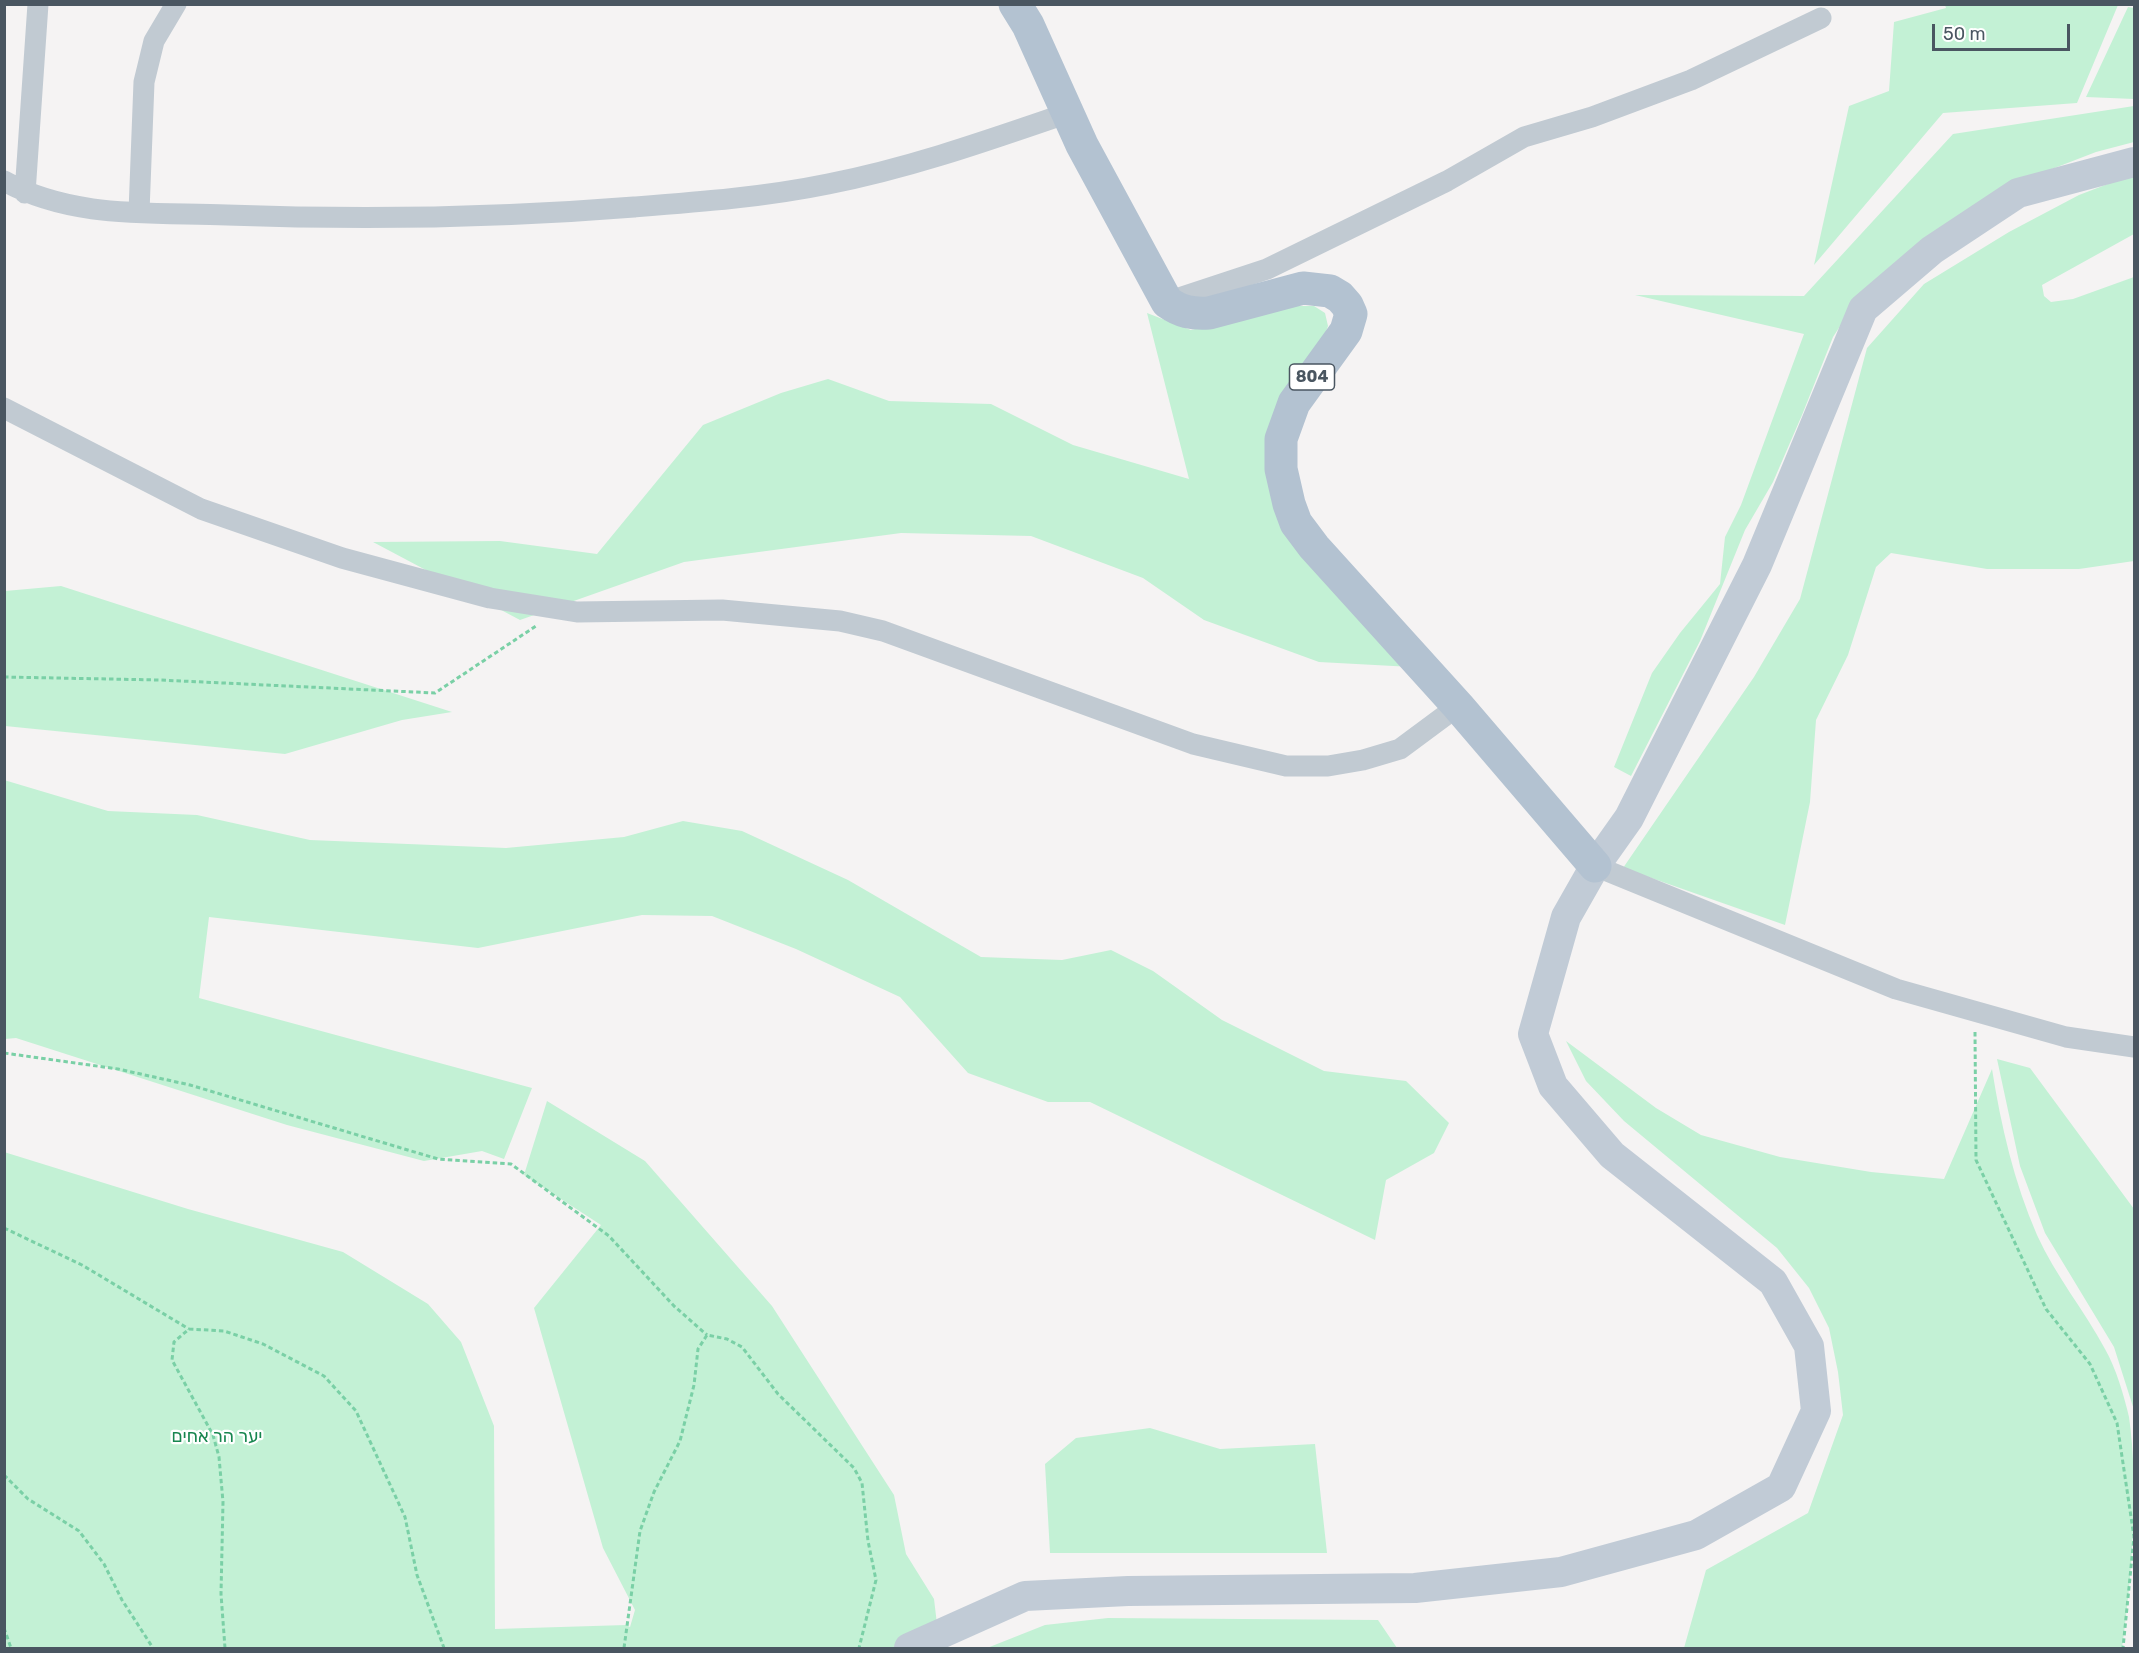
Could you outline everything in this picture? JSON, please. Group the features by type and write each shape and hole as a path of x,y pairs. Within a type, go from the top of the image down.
{"main road":[{"path":"1015,4 1028,25 1082,145 1167,302"},
{"path":"909,1648 1025,1596 1128,1591 1415,1588 1561,1572 1696,1535 1781,1487 1816,1412 1809,1346 1773,1282 1612,1155 1552,1086 1533,1034 1566,917 1595,866 1629,818 1757,566 1863,309 1932,250 2018,193 2134,162"},
{"name":"804","path":"1167,302 1179,311 1193,314 1209,313 1303,288 1330,291 1347,305 1351,314 1346,331 1294,403 1281,439 1281,469 1296,523 1314,547 1458,706 1595,866"}],"street":[{"path":"25,193 38,4"},
{"path":"139,212 144,82 153,41 176,4"},
{"path":"1167,302 1267,269 1447,181 1524,137 1592,117 1691,80 1821,18"},
{"path":"4,181 25,193 86,210 291,218 537,215 707,202 828,184 912,165 1068,113"},
{"path":"4,408 201,509 342,558 490,598 577,612 722,610 850,624 882,631 1193,744 1286,766 1328,766 1363,760 1400,749 1458,706"},
{"path":"1595,866 1896,989 2066,1037 2134,1047"}],"path":[{"path":"4,677 160,680 435,693 559,609"},
{"path":"1976,1012 1976,1160 2046,1309 2090,1364 2117,1423 2134,1537 2123,1648"},
{"path":"4,1053 118,1069 190,1085 438,1160 511,1164 609,1236 674,1306 707,1335 727,1339 742,1347 778,1394 854,1468 862,1483 868,1541 876,1580 859,1648"},
{"path":"4,1228 81,1265 189,1329 224,1332 263,1344 324,1376 356,1411 405,1517 417,1575 444,1648"},
{"path":"189,1329 174,1342 172,1360 213,1435 219,1457 223,1502 221,1594 225,1648"},
{"path":"624,1648 640,1531 654,1492 680,1441 693,1385 698,1349 707,1335"},
{"path":"4,1475 28,1499 79,1531 104,1564 122,1600 153,1648"},
{"path":"4,1628 10,1648"}],"green space":[{"path":"1945,5 2118,5 2077,103 1943,113 1814,265 1849,106 1889,91 1894,22 1946,8"},
{"path":"2128,7 2134,8 2134,99 2086,97"},
{"path":"2134,106 2134,142 2096,152 2026,179 1857,300 1833,337 1773,482 1745,530 1700,641 1631,776 1614,767 1652,673 1680,633 1720,584 1725,537 1741,505 1804,334 1635,295 1804,296 1953,134"},
{"path":"2134,174 2134,234 2042,285 2044,296 2051,302 2073,299 2134,277 2134,561 2079,569 1987,569 1891,553 1876,567 1848,655 1816,720 1810,802 1785,925 1623,868 1754,677 1800,599 1867,348 1924,284 2009,232 2079,195"},
{"path":"1291,306 1314,306 1325,313 1328,326 1274,479 1412,667 1319,662 1204,620 1143,578 1031,536 901,533 684,562 520,620 373,542 500,541 597,554 703,425 781,393 828,379 889,401 991,404 1073,445 1189,479 1147,313 1191,330"},
{"path":"61,586 452,712 402,720 285,754 5,726 5,591"},
{"path":"4,780 108,811 197,815 310,840 506,848 624,837 683,821 742,831 848,880 981,957 1062,960 1111,950 1153,971 1222,1020 1324,1071 1406,1081 1449,1123 1434,1153 1386,1180 1375,1240 1090,1102 1048,1102 968,1073 900,997 796,949 712,916 642,915 478,948 209,917 199,998 532,1088 504,1159 482,1151 424,1161 287,1125 16,1038 5,1039"},
{"path":"1566,1041 1656,1108 1701,1135 1780,1157 1871,1172 1944,1179 1992,1069 2009,1153 2029,1215 2052,1264 2109,1357 2129,1417 2134,1502 2129,1592 2122,1648 1684,1648 1706,1570 1808,1513 1843,1415 1838,1372 1829,1328 1809,1288 1777,1248 1624,1121 1586,1081"},
{"path":"1997,1059 2030,1068 2134,1209 2134,1410 2114,1347 2045,1233 2020,1166"},
{"name":"יער הר אחים","path":"547,1101 645,1161 772,1306 894,1495 906,1554 934,1599 937,1624 935,1648 5,1648 4,1152 188,1209 343,1252 428,1304 461,1342 494,1426 495,1629 626,1625 630,1627 635,1610 603,1548 534,1308 601,1225 524,1175"},
{"path":"1150,1428 1220,1449 1315,1444 1327,1553 1050,1553 1045,1464 1076,1438"},
{"path":"1108,1618 1378,1620 1397,1648 987,1648 1045,1625"}]}
